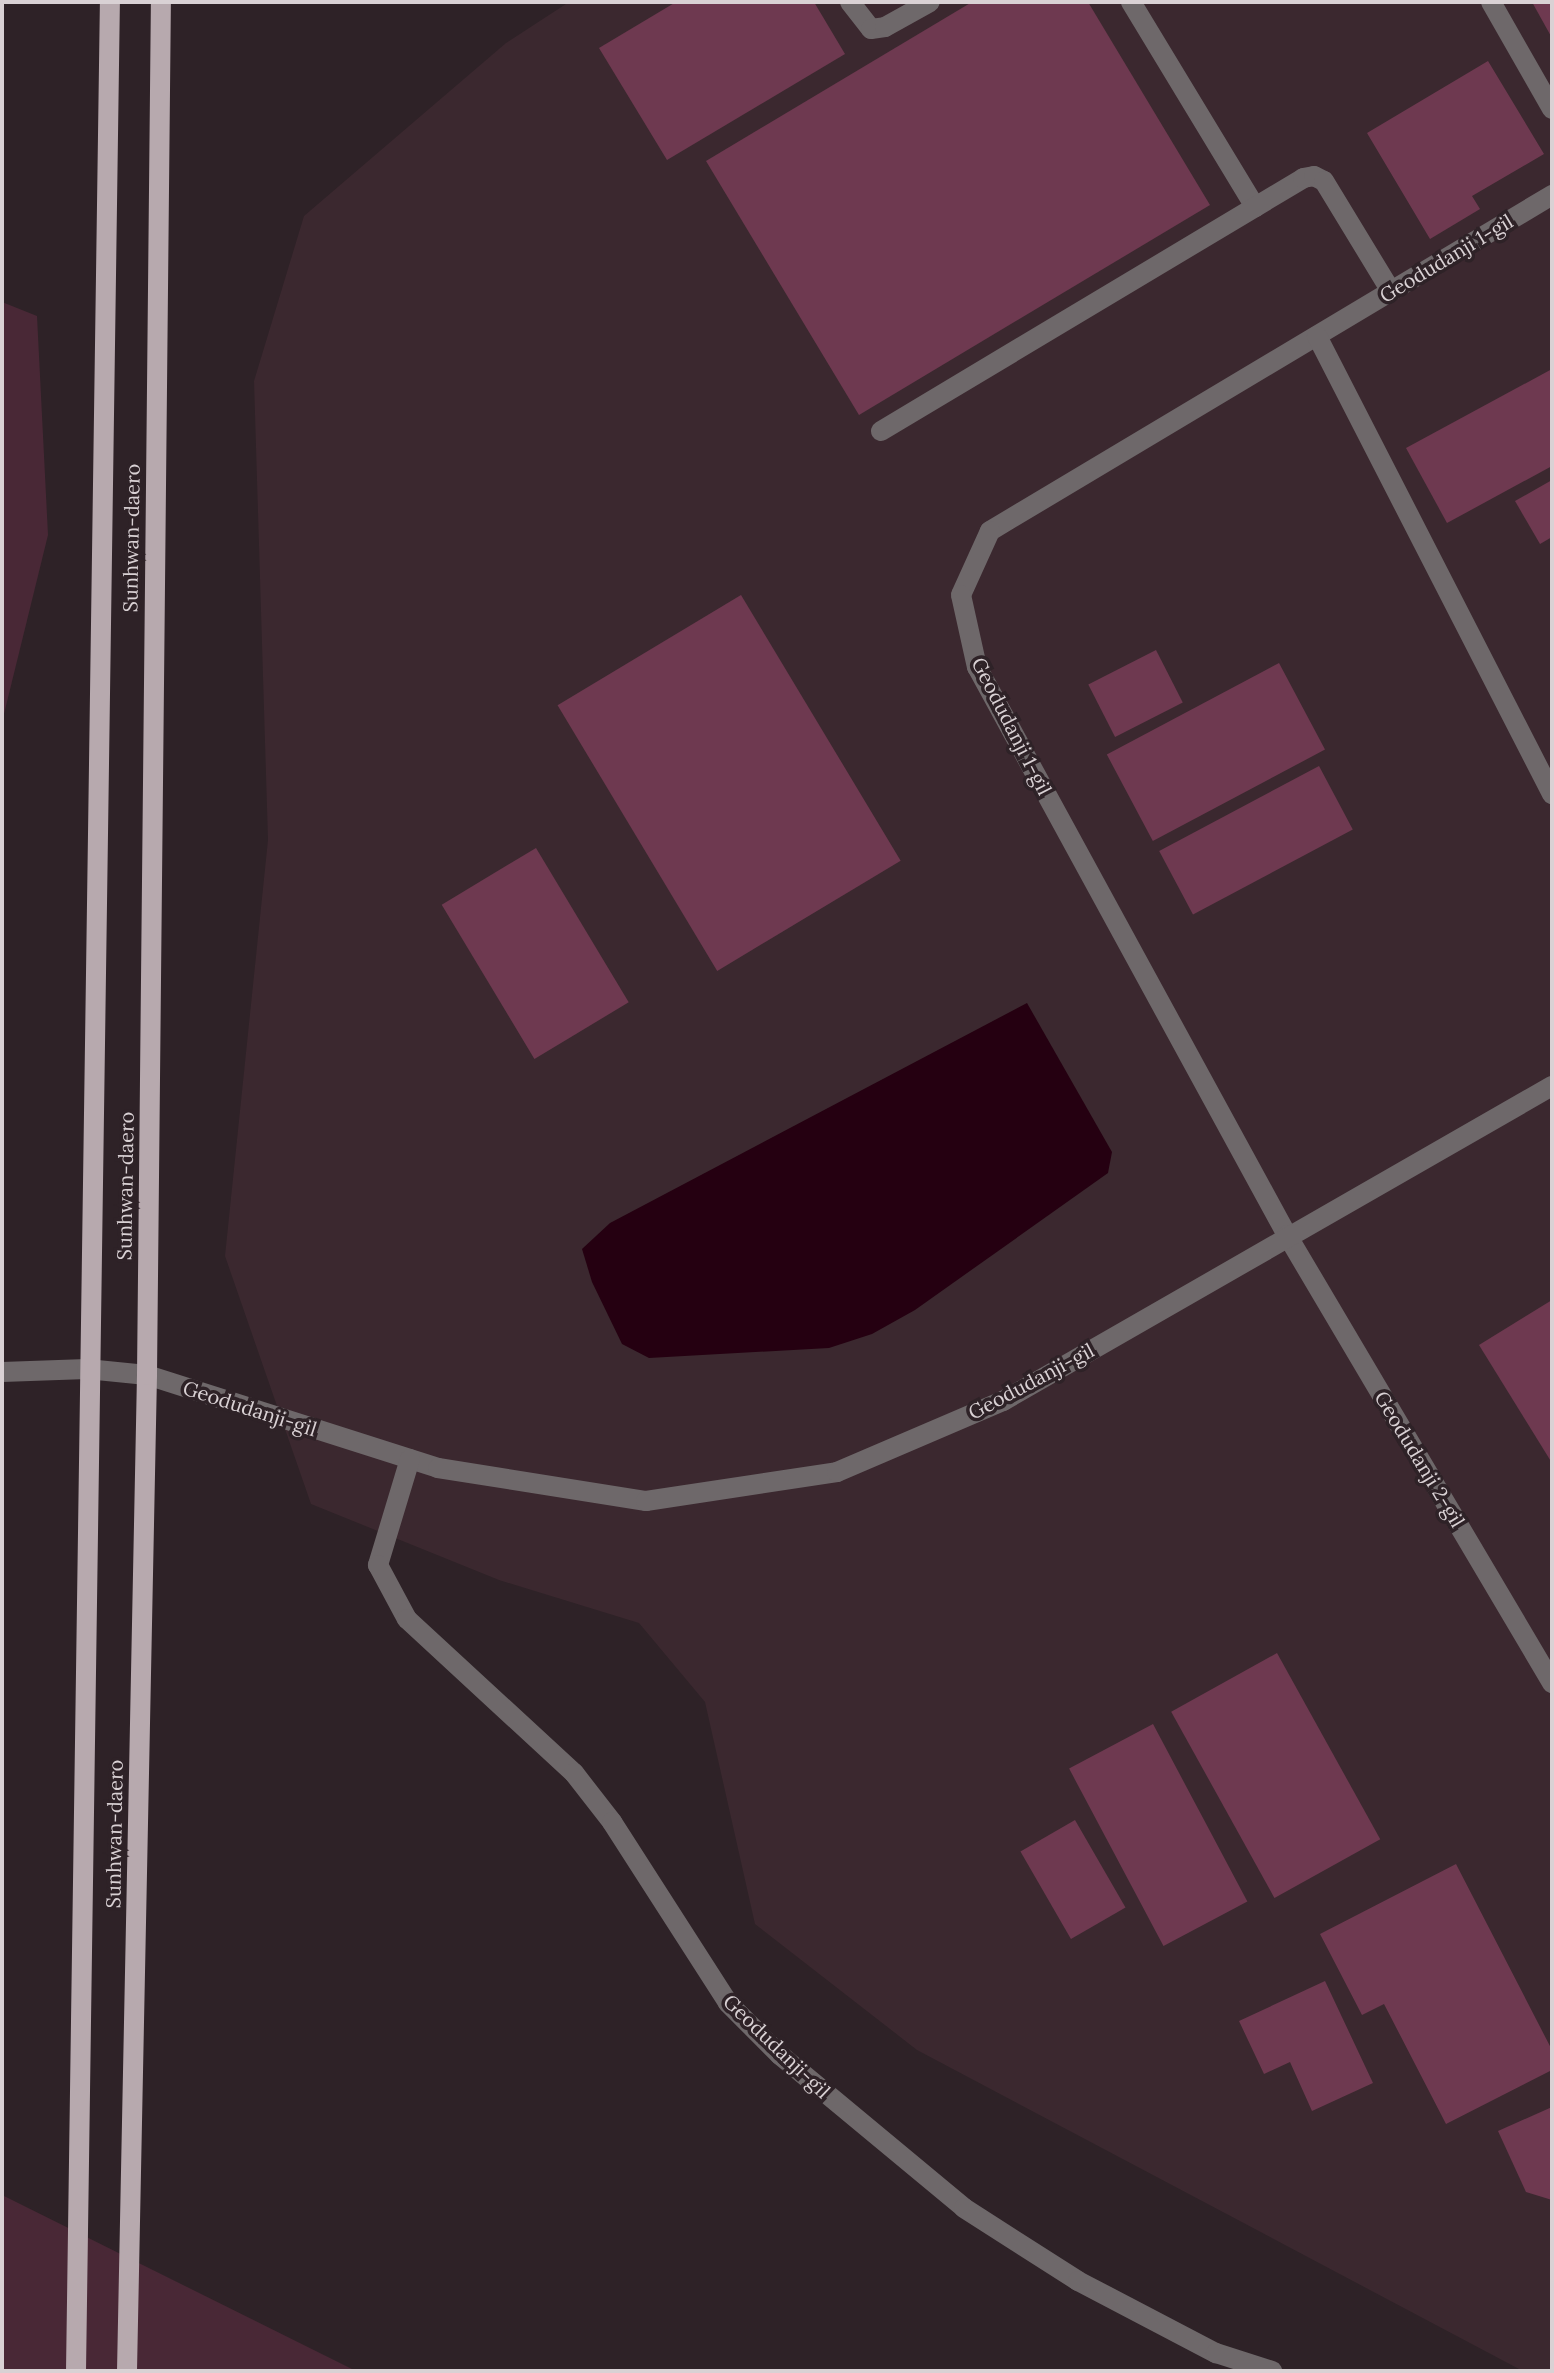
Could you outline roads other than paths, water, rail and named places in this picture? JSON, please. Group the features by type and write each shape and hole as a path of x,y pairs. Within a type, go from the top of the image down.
{"main road":[{"name":"Sunhwan-daero","path":"76,2371 87,1369 110,2"},
{"name":"Sunhwan-daero","path":"127,2371 147,1375 161,2"}],"street":[{"path":"850,2 871,29 885,27 930,2"},
{"path":"1131,2 1255,207"},
{"path":"1491,2 1552,109"},
{"path":"881,431 1303,178 1314,176 1324,181 1391,291"},
{"name":"Geodudanji 1-gil","path":"1287,1235 977,667 961,595 990,531 1552,195"},
{"path":"1317,336 1552,794"},
{"name":"Geodudanji-gil","path":"2,1372 87,1369 147,1375 410,1459 646,1501 837,1472 1003,1401 1287,1235 1552,1086"},
{"name":"Geodudanji 2-gil","path":"1287,1235 1552,1683"},
{"name":"Geodudanji-gil","path":"410,1459 378,1565 407,1619 574,1773 612,1822 728,2003 802,2074 964,2208 1078,2281 1216,2353 1272,2371"}]}
